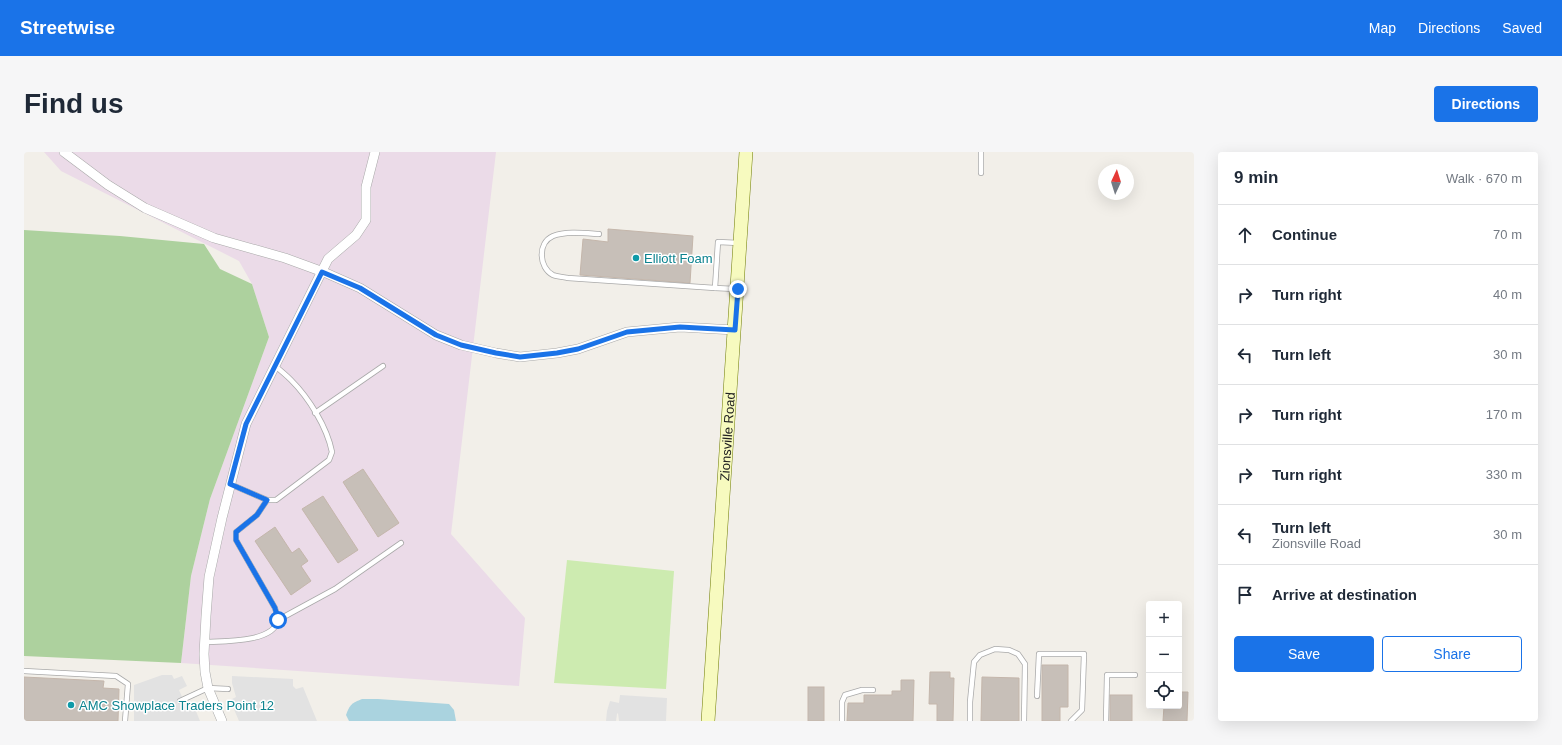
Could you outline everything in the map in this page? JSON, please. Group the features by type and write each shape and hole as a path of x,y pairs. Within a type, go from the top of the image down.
{"main road":[{"name":"Zionsville Road","path":"708,721 746,152"}],"street":[{"path":"64,152 108,184 145,208 214,238 285,258 360,288 436,335 461,345 520,357 578,349 627,332 680,327 735,330"},
{"path":"222,721 208,688 205,672 205,642 209,577 230,484 246,424 328,260 356,236 366,220 366,187 375,152"}],"lane":[{"path":"981,152 981,173"},
{"path":"599,234 573,233 559,234 551,237 546,242 542,256 547,270 553,275 568,278 738,289"},
{"path":"715,288 718,242 741,243"},
{"path":"230,484 267,500 276,500 329,460 332,452 330,441 308,400 291,379 275,366"},
{"path":"315,414 383,366"},
{"path":"267,500 257,515 236,532 236,540 275,608 278,620"},
{"path":"205,642 254,639 273,630 278,620 335,589 401,543"},
{"path":"970,721 970,702 974,662 980,656 994,649 1009,650 1018,654 1025,664 1024,721"},
{"path":"1037,696 1038,654 1084,654 1082,710 1071,721"},
{"path":"24,671 116,676 128,684 126,721"},
{"path":"1106,721 1107,675 1135,676"},
{"path":"180,701 208,688 228,688"},
{"path":"842,721 842,702 845,695 862,690 872,690"}],"shaded area":[{"path":"44,152 496,152 451,534 525,618 519,686 181,663 191,576 210,499 269,337 252,284 239,261 61,171"},
{"path":"162,675 172,675 174,679 182,676 187,686 179,690 187,708 194,706 200,721 134,721 134,685"},
{"path":"232,676 293,679 293,686 296,689 303,687 317,721 239,721 230,700 236,697 232,683"},
{"path":"620,695 667,698 666,721 619,721 618,713 616,721 606,721 610,701 619,703"}],"green space":[{"path":"24,230 120,236 204,244 220,269 252,284 269,337 210,499 191,576 181,663 24,656"},
{"path":"567,560 674,571 666,689 554,683"}],"water":[{"path":"362,699 449,704 454,710 456,721 349,721 346,715 350,706"}],"building":[{"name":"Elliott Foam","path":"608,229 693,236 690,283 580,275 583,239 608,242"},
{"path":"363,469 399,523 378,537 343,482"},
{"path":"323,496 358,550 338,563 302,509"},
{"path":"275,527 292,553 299,548 308,561 301,566 311,581 291,595 255,541"},
{"path":"1042,665 1068,665 1068,707 1060,707 1060,721 1042,721"},
{"path":"930,672 950,672 950,678 954,678 953,721 937,721 937,704 929,704"},
{"name":"AMC Showplace Traders Point 12","path":"24,677 104,681 103,688 119,689 118,721 24,721"},
{"path":"982,677 1019,678 1019,721 981,721"},
{"path":"901,680 914,680 913,721 847,721 848,703 864,703 864,695 892,695 892,691 901,691"},
{"path":"808,687 824,687 824,721 808,721"},
{"path":"1182,692 1188,692 1187,721 1163,721 1164,709 1182,709"},
{"path":"1110,695 1132,695 1132,721 1110,721"}],"place":[{"name":"Elliott Foam","path":"636,258"},
{"name":"AMC Showplace Traders Point 12","path":"71,705"}],"route":[{"path":"278,620 275,608 236,540 236,532 257,515 267,500 230,484 246,424 322,272 360,288 436,335 461,345 520,357 578,349 627,332 680,327 735,330 738,289"}]}
